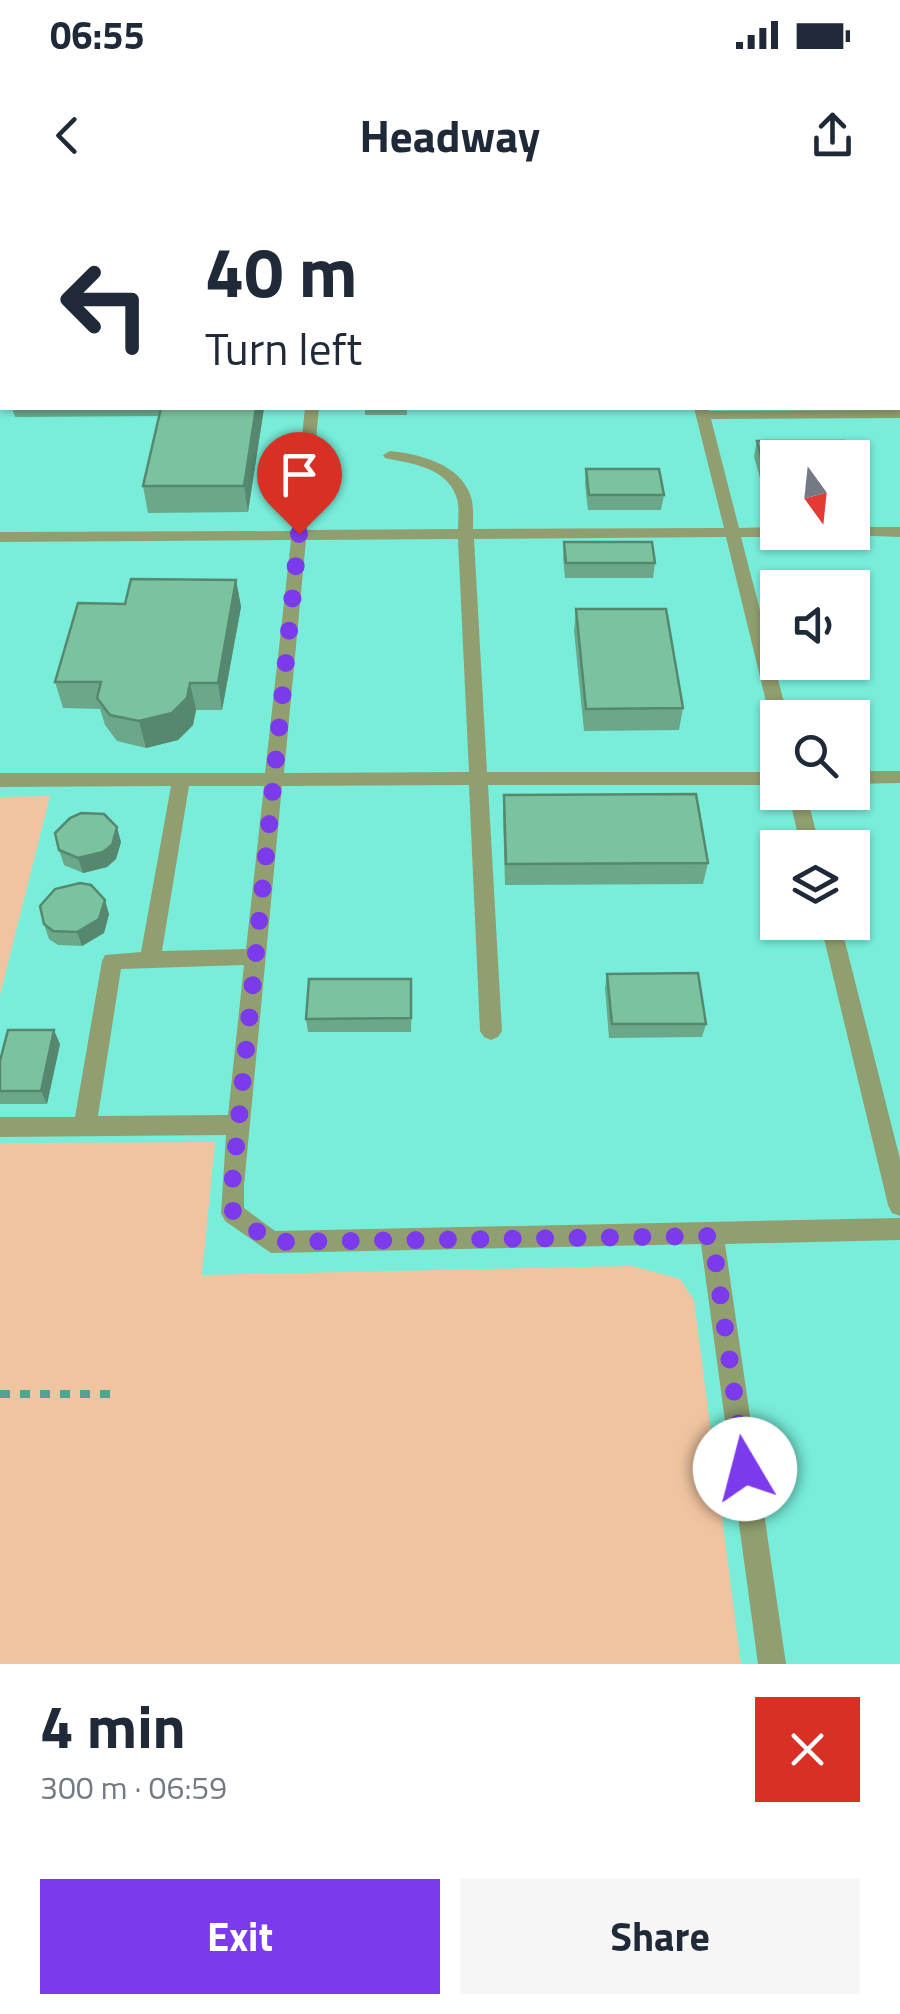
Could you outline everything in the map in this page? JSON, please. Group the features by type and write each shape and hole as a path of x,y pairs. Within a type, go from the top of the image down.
{"lane":[{"path":"312,410 238,1124 233,1213 271,1242 712,1236 900,1229"},
{"path":"775,700 702,412 900,414"},
{"path":"390,455 425,459 449,472 464,496 490,1032"},
{"path":"0,537 760,532"},
{"path":"870,532 900,532"},
{"path":"0,780 760,778"},
{"path":"870,778 900,778"},
{"path":"150,960 180,780"},
{"path":"834,940 900,1205"},
{"path":"85,1126 112,961 256,957"},
{"path":"0,1127 238,1124"},
{"path":"712,1236 772,1664"}],"path":[{"path":"0,1394 119,1394"}],"shaded area":[{"path":"0,410 900,410 900,1664 0,1664"},
{"path":"50,796 0,995 0,797"},
{"path":"215,1142 202,1275 632,1266 680,1279 694,1300 741,1664 0,1664 0,1143"}],"building":[{"path":"161,410 256,410 244,486 143,486"},
{"path":"586,469 659,469 664,495 589,495"},
{"path":"564,542 652,542 655,563 566,563"},
{"path":"131,579 236,580 218,683 190,683 187,698 172,713 139,721 110,715 97,698 101,682 55,682 78,603 125,604"},
{"path":"576,609 666,609 683,708 586,709"},
{"path":"696,794 708,863 506,864 504,795"},
{"path":"81,813 104,814 117,827 112,845 103,852 78,858 59,850 55,833"},
{"path":"80,883 91,885 105,900 99,919 77,932 53,931 44,924 40,906 55,889"},
{"path":"698,973 706,1024 612,1024 607,974"},
{"path":"309,979 411,979 411,1018 306,1019"},
{"path":"8,1030 54,1030 41,1091 0,1091 0,1061"}],"route":[{"path":"299,534 232,1186 233,1213 271,1242 712,1236 745,1469"}]}
